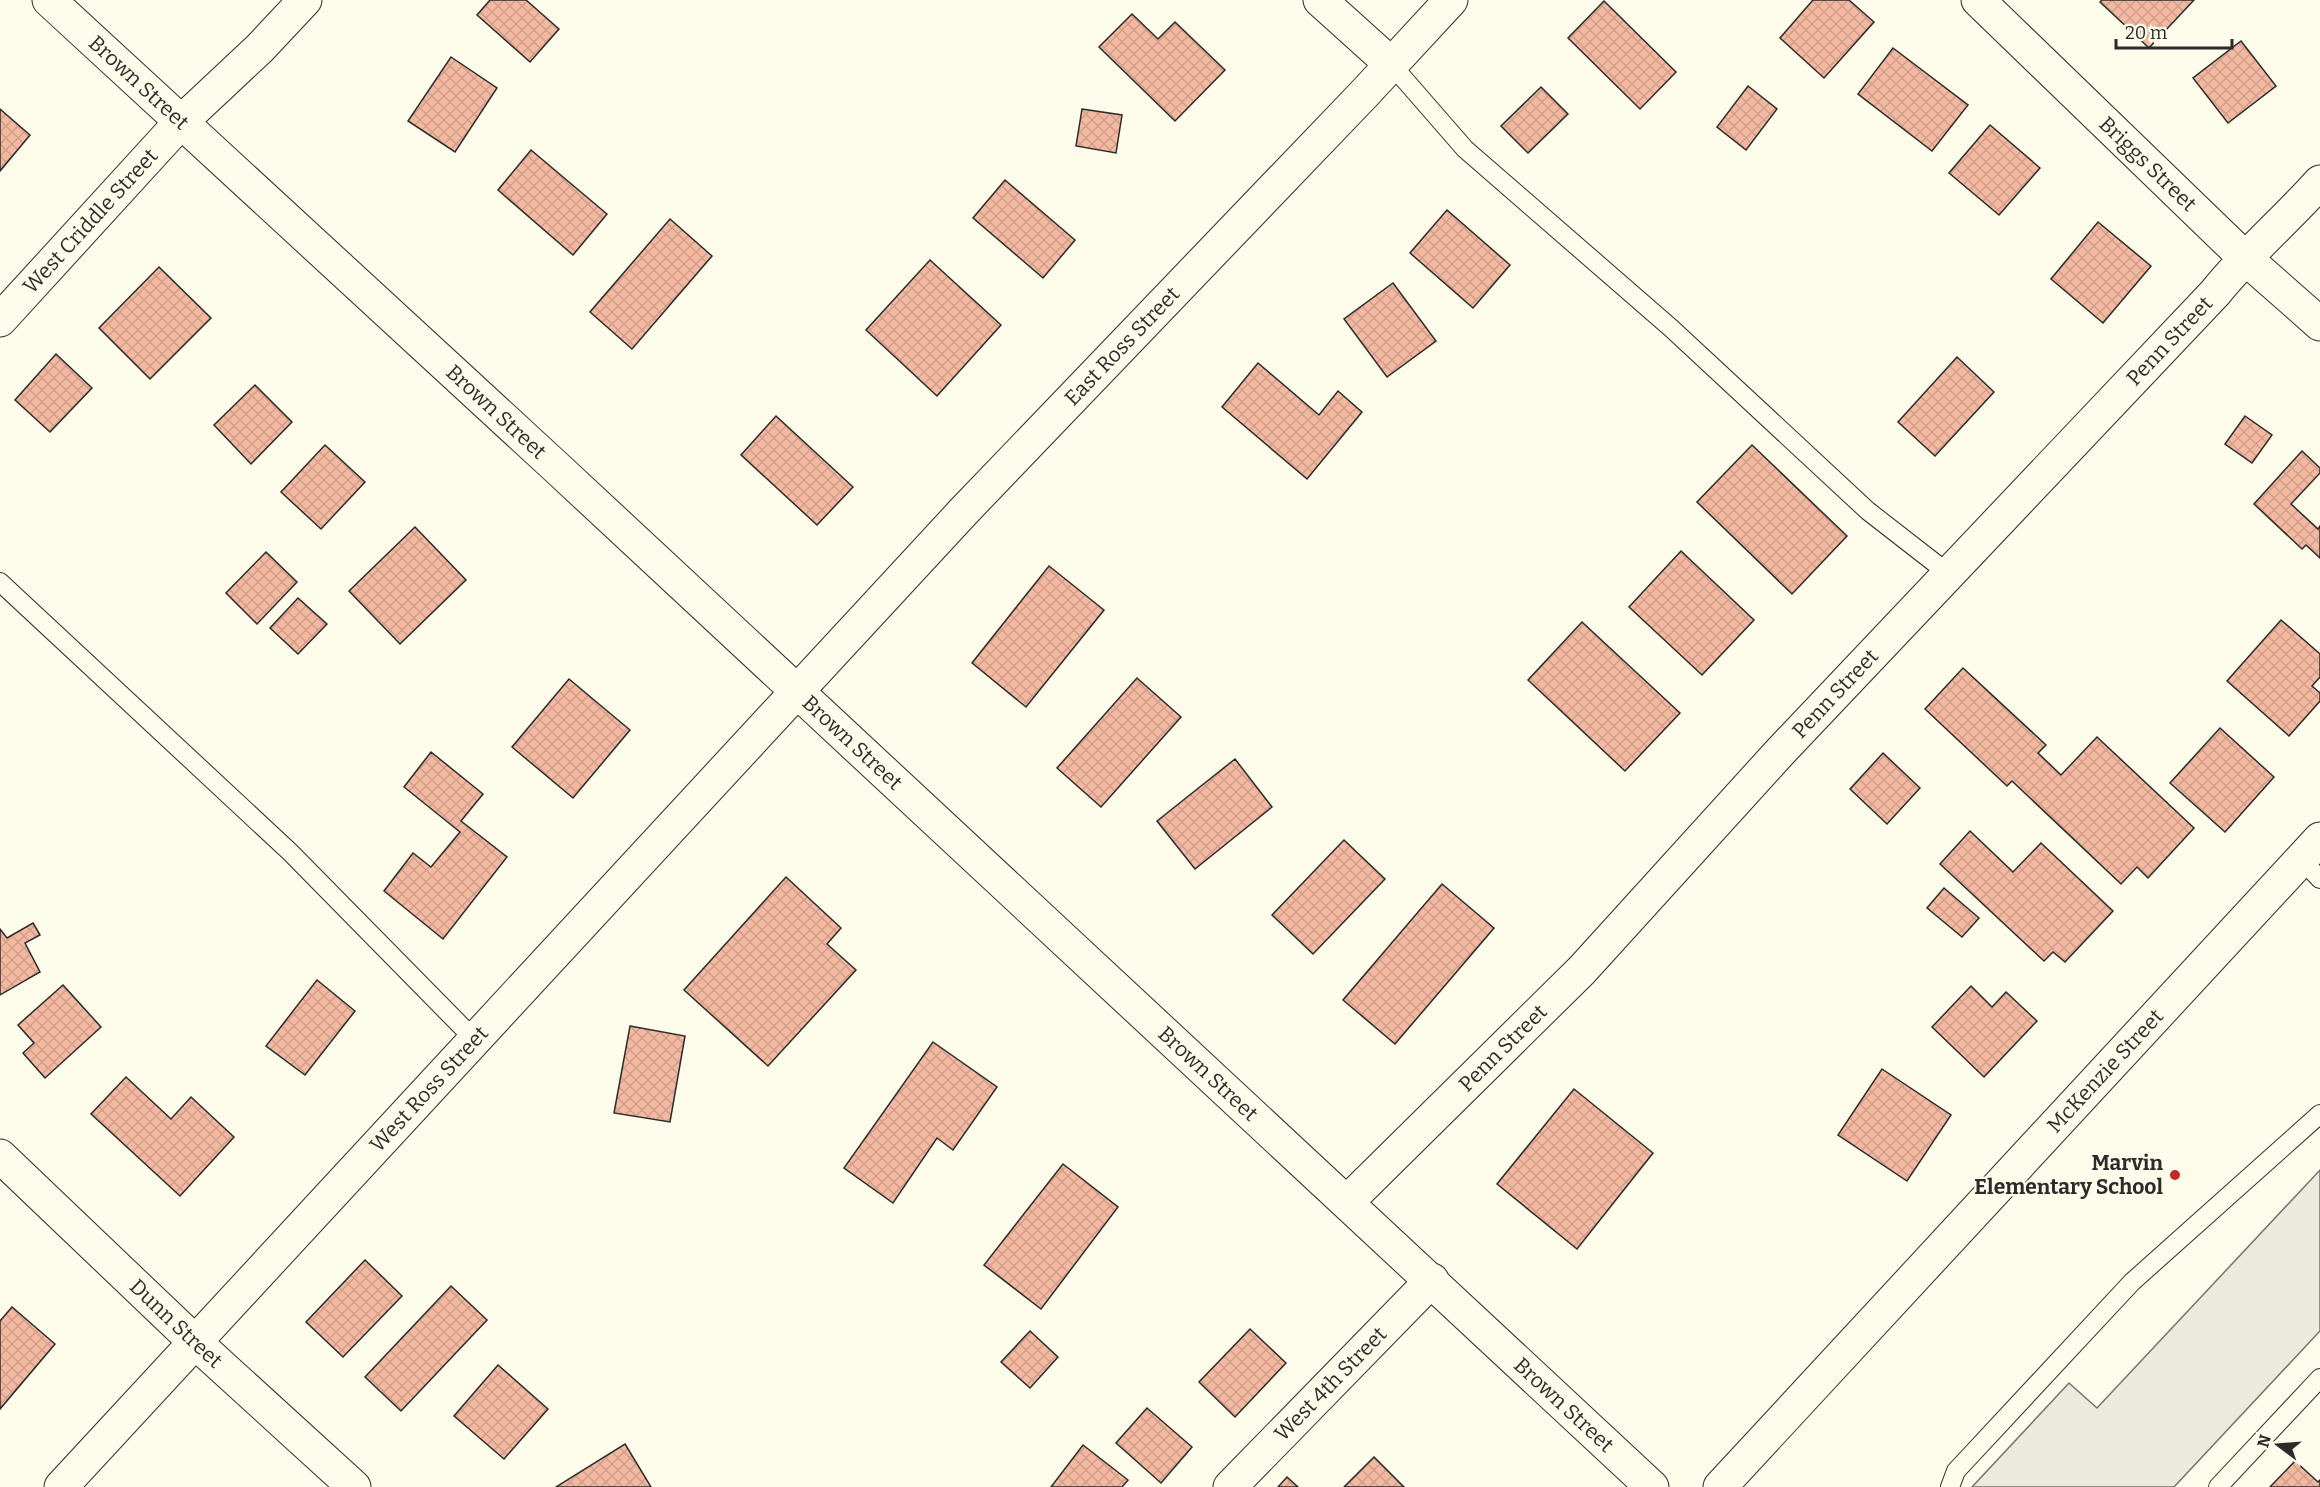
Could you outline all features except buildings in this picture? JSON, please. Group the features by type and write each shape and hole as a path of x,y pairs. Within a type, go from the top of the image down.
{"street":[{"name":"Brown Street","path":"49,0 1432,1280 1652,1487"},
{"name":"West Criddle Street","path":"0,320 180,123 260,48 305,0"},
{"path":"1320,0 1391,64"},
{"name":"East Ross Street","path":"796,693 963,512 1451,0"},
{"name":"Briggs Street","path":"1978,0 2244,257 2320,324"},
{"name":"Penn Street","path":"1347,1202 1582,970 1780,752 2216,293 2244,257 2288,217 2320,183"},
{"name":"West Ross Street","path":"61,1487 796,693"},
{"name":"McKenzie Street","path":"1720,1487 2314,859"},
{"name":"Dunn Street","path":"0,1156 195,1342 354,1487"},
{"name":"West 4th Street","path":"1230,1487 1432,1280"}],"lane":[{"path":"1391,64 1465,149 1671,327 1868,511 1949,574"},
{"path":"0,582 291,852 475,1040"},
{"path":"1950,1487 1956,1471 2132,1282 2320,1114"},
{"path":"2217,1487 2320,1378"}],"shaded area":[{"path":"2320,1170 2320,1331 2174,1487 1972,1487 2069,1383 2097,1408"}],"place":[{"name":"Marvin Elementary School","path":"2175,1175"}]}
